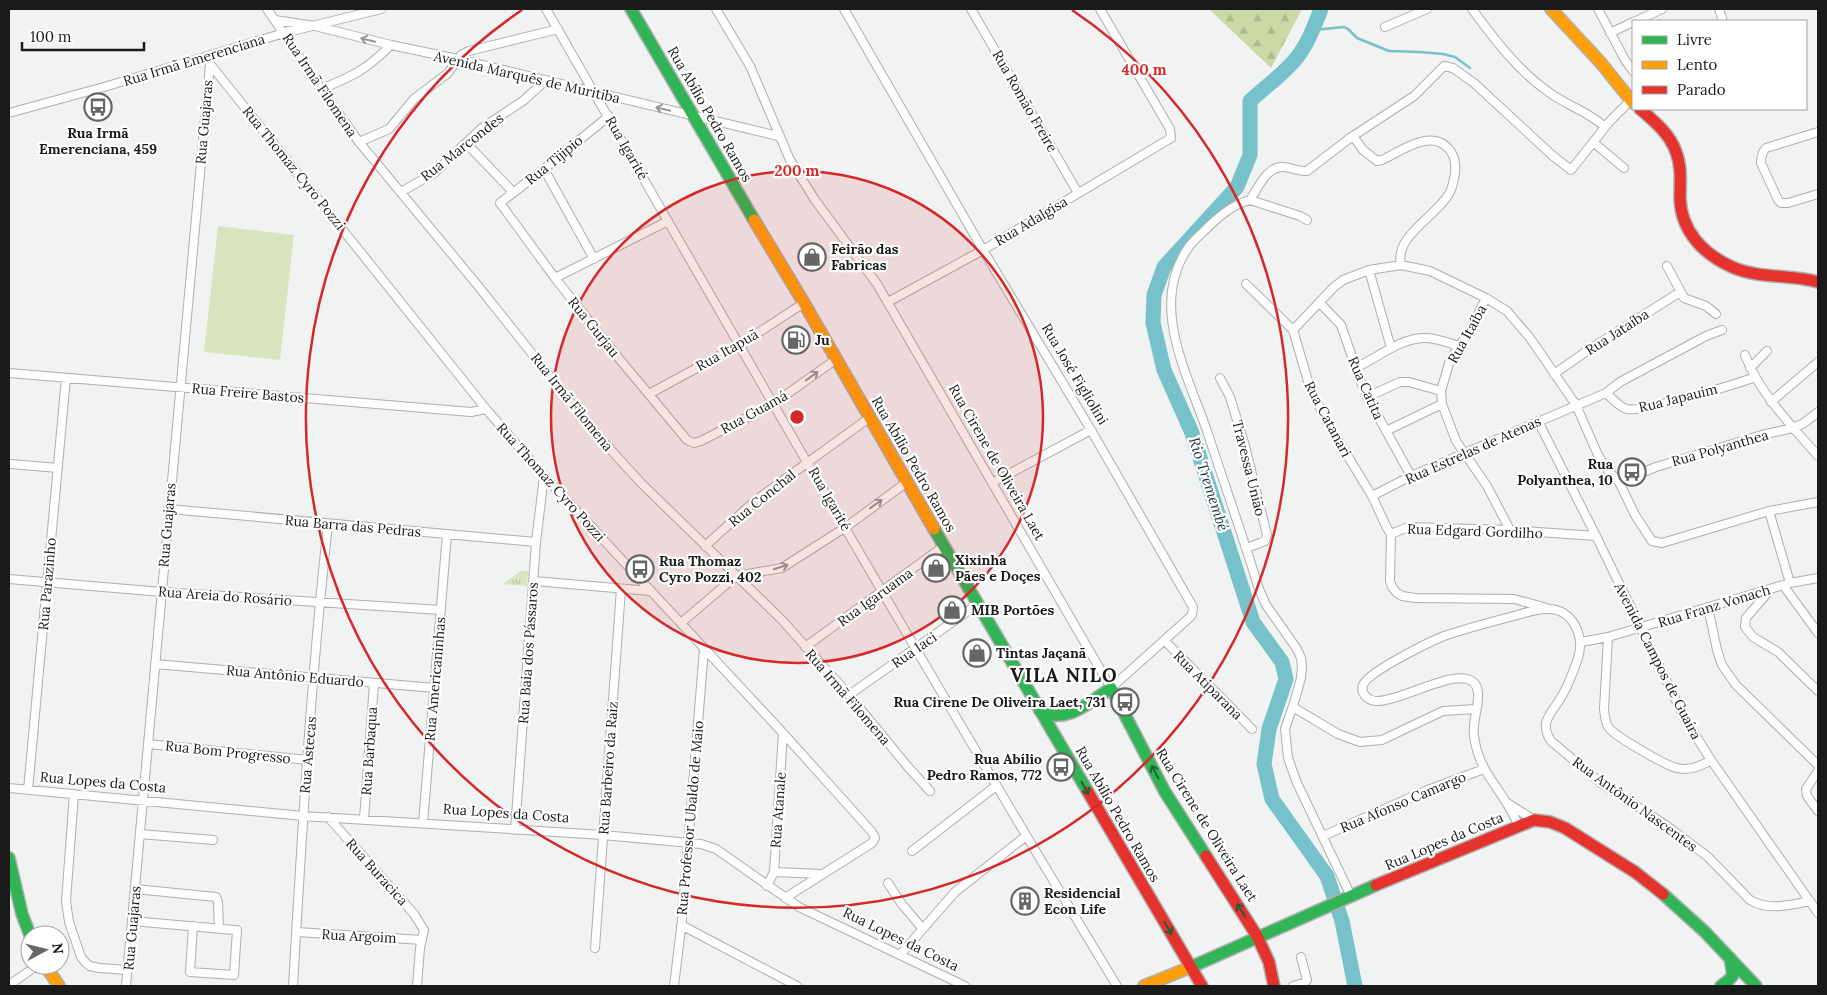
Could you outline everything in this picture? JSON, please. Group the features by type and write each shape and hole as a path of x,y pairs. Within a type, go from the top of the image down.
{"main road":[{"name":"Rua Abílio Pedro Ramos","path":"631,9 1202,986"},
{"path":"1551,9 1632,102"},
{"path":"1641,110 1656,122 1675,148 1679,158 1681,211 1689,233 1695,242 1726,264 1743,272 1760,276 1797,278 1818,282"},
{"name":"Rua José Figliolini","path":"1066,716 1112,688"},
{"name":"Rua Cirene de Oliveira Laet","path":"1112,688 1165,792 1257,936 1269,962 1274,986"},
{"path":"1040,711 1056,718 1066,716"},
{"path":"1061,746 1060,730 1066,716"},
{"path":"1534,820 1543,819 1564,827 1634,872 1680,908 1730,956 1756,986"},
{"name":"Rua Lopes da Costa","path":"1144,986 1466,846 1534,820"},
{"path":"9,859 26,925"},
{"path":"1721,986 1729,982 1733,976 1734,969 1730,956"},
{"path":"51,975 59,986"}],"street":[{"name":"Rua Irmã Filomena","path":"267,9 359,142 591,428 641,483 782,620 849,695 908,768 930,791"},
{"name":"Rua Irmã Emerenciana","path":"9,113 209,60 284,33 381,9"},
{"name":"Rua Igarité","path":"546,9 609,116 738,345 996,786 1117,986"},
{"name":"Rua Cirene de Oliveira Laet","path":"716,9 750,66 778,136 790,160 814,200 877,284 888,302 1112,688"},
{"name":"Rua José Figliolini","path":"844,9 1193,607 1194,610 1190,618 1112,688"},
{"name":"Rua Romão Freire","path":"971,9 1078,193"},
{"name":"Rua Adalgisa","path":"888,302 983,250 1167,142 1172,137 1170,129 1100,9"},
{"path":"1385,27 1427,9"},
{"path":"1472,9 1517,65 1550,94 1593,116 1605,127"},
{"path":"1598,9 1624,60 1632,70"},
{"path":"1638,20 1662,9"},
{"name":"Avenida Marquês de Muritiba","path":"275,20 315,26 778,136"},
{"path":"1610,34 1632,23"},
{"path":"359,142 389,129 414,99 451,70 461,55 469,51 558,29"},
{"path":"321,89 354,76 391,45"},
{"name":"Rua Guajaras","path":"126,986 209,60"},
{"name":"Rua Thomaz Cyro Pozzi","path":"209,60 486,409 544,476 783,733 874,836 872,844 785,898"},
{"path":"1348,898 1323,836 1297,784 1288,758 1285,729 1301,678 1301,658 1297,648 1266,605 1259,590 1247,548 1227,496 1176,347 1172,332 1172,297 1176,273 1188,247 1216,219 1231,208 1250,200 1270,171 1282,167 1298,172 1307,171 1353,136 1414,96 1444,66 1454,68 1474,83 1553,156 1572,170 1605,127 1632,102"},
{"name":"Rua Marcondes","path":"401,192 434,172 482,128 523,100 546,80"},
{"name":"Rua Tijipio","path":"500,203 609,116"},
{"path":"1818,132 1766,148 1761,159 1764,171 1781,203 1788,203 1818,194"},
{"path":"1353,136 1364,150 1377,161 1422,141 1430,140 1444,145 1453,154 1454,182 1450,192 1406,241 1400,255 1401,265"},
{"path":"466,142 513,192"},
{"path":"1593,142 1624,168"},
{"path":"544,169 594,259"},
{"path":"1250,200 1307,220"},
{"name":"Rua Gurjau","path":"500,203 555,278 611,349 687,440 694,443"},
{"path":"555,278 668,221"},
{"path":"1293,330 1343,280 1369,270 1401,265 1430,271 1486,298 1507,311 1516,321 1530,338 1576,405 1598,455 1606,468 1619,482 1647,536 1656,542 1667,542 1769,510 1818,502"},
{"path":"1667,266 1684,298 1706,306 1716,314"},
{"path":"1369,270 1391,348"},
{"name":"Rua Catanari","path":"1246,284 1293,330 1310,388 1327,422 1372,496 1391,534"},
{"name":"Rua Jataíba","path":"1554,374 1584,352 1680,292"},
{"name":"Rua Itaíba","path":"1486,298 1471,328 1450,360 1441,391 1442,404 1456,441 1466,452 1487,486 1510,530"},
{"name":"Rua Itapuã","path":"649,394 738,345 804,303"},
{"name":"Rua Catita","path":"1320,304 1341,326 1367,397 1411,476"},
{"path":"1576,405 1606,392 1625,379 1706,336 1722,330"},
{"path":"1355,368 1374,360 1391,348 1421,338 1430,338 1459,346"},
{"path":"1750,368 1767,351"},
{"path":"1745,355 1750,368 1771,402 1818,456"},
{"name":"Rua Guamá","path":"694,443 773,404 835,360"},
{"path":"1771,402 1818,362"},
{"name":"Rua Freire Bastos","path":"9,373 471,412 486,409"},
{"name":"Rua Japauim","path":"1606,392 1623,408 1632,410 1668,402 1755,377"},
{"name":"Rua Parazinho","path":"28,790 66,378"},
{"name":"Travessa União","path":"1220,378 1230,397 1245,446 1267,535 1265,540 1247,548"},
{"path":"1367,397 1400,382 1409,382 1441,391"},
{"path":"1386,431 1442,404"},
{"name":"Rua Estrelas de Atenas","path":"1372,496 1411,476 1576,405"},
{"name":"Rua Polyanthea","path":"1619,482 1656,467 1762,435 1793,428 1804,423 1818,412"},
{"name":"Rua Conchal","path":"705,546 756,500 869,418"},
{"name":"Avenida Campos de Guaíra","path":"1538,421 1684,717 1711,760 1818,913"},
{"path":"992,483 1091,430"},
{"path":"11,464 58,468"},
{"name":"Rua Baia dos Pássaros","path":"515,830 536,542 544,476"},
{"path":"681,624 736,576 782,568 846,527 906,482"},
{"name":"Rua Barra das Pedras","path":"169,509 536,542"},
{"path":"1769,510 1787,584 1818,633"},
{"name":"Rua Astecas","path":"294,986 303,816 319,602 328,524"},
{"name":"Rua Edgard Gordilho","path":"1549,609 1514,599 1416,598 1396,593 1390,581 1391,534 1408,527 1510,530 1596,536"},
{"name":"Rua Americaninhas","path":"423,823 447,534"},
{"name":"Rua Igaruama","path":"805,646 883,592 944,546"},
{"name":"Rua Franz Vonach","path":"1581,642 1640,628 1787,584 1818,578"},
{"name":"Rua Areia do Rosário","path":"9,579 162,592 441,610"},
{"path":"534,582 650,591"},
{"name":"Rua Barbeiro da Raiz","path":"596,948 621,588"},
{"path":"1772,589 1746,618 1745,627 1753,637 1778,652 1818,691"},
{"name":"Rua Iaci","path":"849,695 978,604"},
{"path":"1708,607 1716,650 1722,665 1736,685 1818,765"},
{"path":"1519,826 1478,756 1474,727 1478,690 1472,681 1459,679 1434,684 1378,702 1368,698 1363,692 1363,688 1369,676 1437,639 1466,629 1530,612 1549,609 1562,613 1570,618 1577,628 1581,642"},
{"path":"1608,637 1604,709 1610,729 1643,751 1678,768 1697,766 1711,760"},
{"name":"Rua Atiparana","path":"1165,641 1252,729"},
{"name":"Rua Antônio Nascentes","path":"1581,642 1579,657 1546,724 1551,741 1601,783 1667,826 1707,856 1756,904 1767,907 1810,901"},
{"name":"Rua Professor Ubaldo de Maio","path":"674,986 682,925 704,649"},
{"name":"Rua Antônio Eduardo","path":"155,664 435,688"},
{"name":"Rua Barbaqua","path":"364,818 374,682"},
{"path":"1293,707 1338,734 1360,742 1382,740 1443,711 1476,710"},
{"name":"Rua Atanale","path":"767,886 774,872 783,733"},
{"name":"Rua Bom Progresso","path":"148,744 308,760"},
{"name":"Rua Afonso Camargo","path":"1323,836 1426,791 1484,769"},
{"path":"1818,771 1806,789 1807,796 1818,811"},
{"path":"912,851 996,786"},
{"name":"Rua Lopes da Costa","path":"9,788 303,816 364,818 688,841 716,849 799,907 965,986"},
{"path":"74,794 66,901 69,922 81,957 86,963 99,968 128,970"},
{"path":"1506,801 1534,820"},
{"name":"Rua Buracica","path":"328,817 414,914 424,930 422,940"},
{"path":"140,834 213,840"},
{"path":"900,955 955,892 1026,836"},
{"path":"774,872 821,874"},
{"path":"888,883 901,903 922,928"},
{"path":"135,889 216,898 218,902 219,928"},
{"path":"132,921 219,928 237,931 234,974 192,973 189,969 193,926"},
{"path":"682,925 797,986"},
{"name":"Rua Argoim","path":"296,932 422,940"},
{"path":"417,986 422,940"},
{"path":"1293,986 1307,982 1301,957"},
{"path":"9,985 24,975"}],"green space":[{"path":"1209,9 1302,9 1271,68"},
{"path":"218,226 294,235 280,360 204,352"},
{"path":"521,571 528,571 527,586 503,584"}],"waterway":[{"name":"Rio Tremembé","path":"1321,9 1310,36 1299,55 1284,72 1250,101 1250,155 1237,187 1164,267 1154,295 1153,323 1164,370 1192,433 1253,622 1282,662 1286,679 1269,729 1264,764 1272,799 1327,876 1342,921 1355,986"},
{"path":"1313,30 1344,27 1357,38 1389,51 1443,54 1455,57 1470,68"}],"traffic: fast":[{"path":"631,9 754,220"},
{"path":"934,529 1088,792"},
{"path":"1040,711 1050,715 1068,714 1086,705 1111,688 1165,792 1206,856"},
{"path":"9,858 26,925"},
{"path":"1191,967 1376,885"},
{"path":"1663,894 1705,932 1756,986"},
{"path":"1721,986 1733,975 1730,958"}],"traffic: slow":[{"path":"1551,9 1601,63 1632,102"},
{"path":"754,220 934,529"},
{"path":"1144,986 1191,967"},
{"path":"52,975 59,986"}],"traffic: jam":[{"path":"1641,110 1661,128 1673,145 1679,163 1681,210 1684,221 1689,231 1703,248 1721,262 1742,271 1818,282"},
{"path":"1088,792 1202,986"},
{"path":"1376,885 1534,820 1550,822 1565,828 1635,872 1663,894"},
{"path":"1206,856 1257,936 1269,962 1274,986"}],"place":[{"name":"Rua Irmã Emerenciana, 459","path":"98,107"},
{"name":"Feirão das Fabricas","path":"812,257"},
{"name":"Ju","path":"796,340"},
{"name":"Rua Polyanthea, 10","path":"1632,472"},
{"name":"Xixinha Pães e Doçes","path":"936,568"},
{"name":"Rua Thomaz Cyro Pozzi, 402","path":"640,569"},
{"name":"MIB Portões","path":"952,610"},
{"name":"Tintas Jaçanã","path":"977,653"},
{"name":"Rua Cirene De Oliveira Laet, 731","path":"1125,702"},
{"name":"Rua Abílio Pedro Ramos, 772","path":"1061,767"},
{"name":"Residencial Econ Life","path":"1025,901"}],"district":[{"name":"VILA NILO","path":"1064,675"}]}
